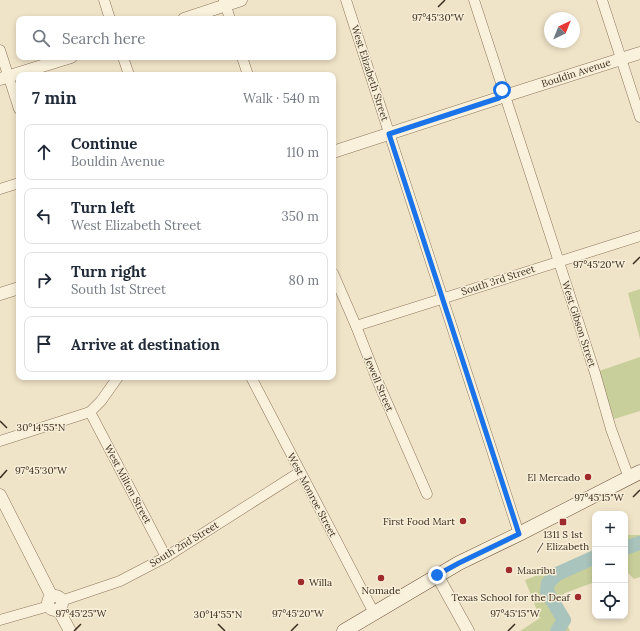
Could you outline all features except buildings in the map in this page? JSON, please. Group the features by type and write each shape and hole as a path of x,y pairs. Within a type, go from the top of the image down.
{"main road":[{"path":"344,631 360,627 374,613 459,563 634,475"}],"street":[{"path":"104,0 109,16"},
{"path":"191,16 225,2 241,0"},
{"name":"West Elizabeth Street","path":"346,0 519,534"},
{"name":"West Gibson Street","path":"474,0 595,373 611,429 634,475"},
{"path":"602,0 640,117"},
{"path":"225,2 229,16"},
{"path":"0,50 4,78 16,103"},
{"name":"Bouldin Avenue","path":"336,151 640,53"},
{"path":"23,72 61,60"},
{"path":"124,60 128,72"},
{"path":"243,60 247,72"},
{"path":"4,78 16,74"},
{"path":"0,189 16,184"},
{"name":"South 3rd Street","path":"356,326 640,236"},
{"name":"Jewell Street","path":"336,280 378,382 427,494"},
{"path":"0,294 16,289"},
{"path":"0,441 90,412 101,401 116,380"},
{"name":"West Monroe Street","path":"253,380 374,613"},
{"name":"West Milton Street","path":"90,412 166,557"},
{"name":"South 2nd Street","path":"0,620 120,581 166,557 300,472"},
{"path":"0,495 70,631"},
{"path":"437,575 468,631"}],"green space":[{"path":"640,289 640,339 628,293"},
{"path":"640,357 640,411 614,419 599,371"},
{"path":"628,535 640,535 640,577 634,579 628,573"},
{"path":"592,552 592,583 565,593 556,601 570,631 520,631 540,618 525,580 572,562"}],"waterway":[{"path":"628,547 640,543"},
{"path":"557,631 564,620 547,592 548,583 557,574 592,558"}],"place":[{"name":"El Mercado","path":"588,477"},
{"name":"First Food Mart","path":"463,521"},
{"name":"1311 S 1st / Elizabeth","path":"563,522"},
{"name":"Maaribu","path":"509,570"},
{"name":"Nomade","path":"381,578"},
{"name":"Willa","path":"301,582"},
{"name":"Texas School for the Deaf","path":"578,597"}],"route":[{"path":"437,575 519,534 389,134 499,98 499,92 502,90"}]}
